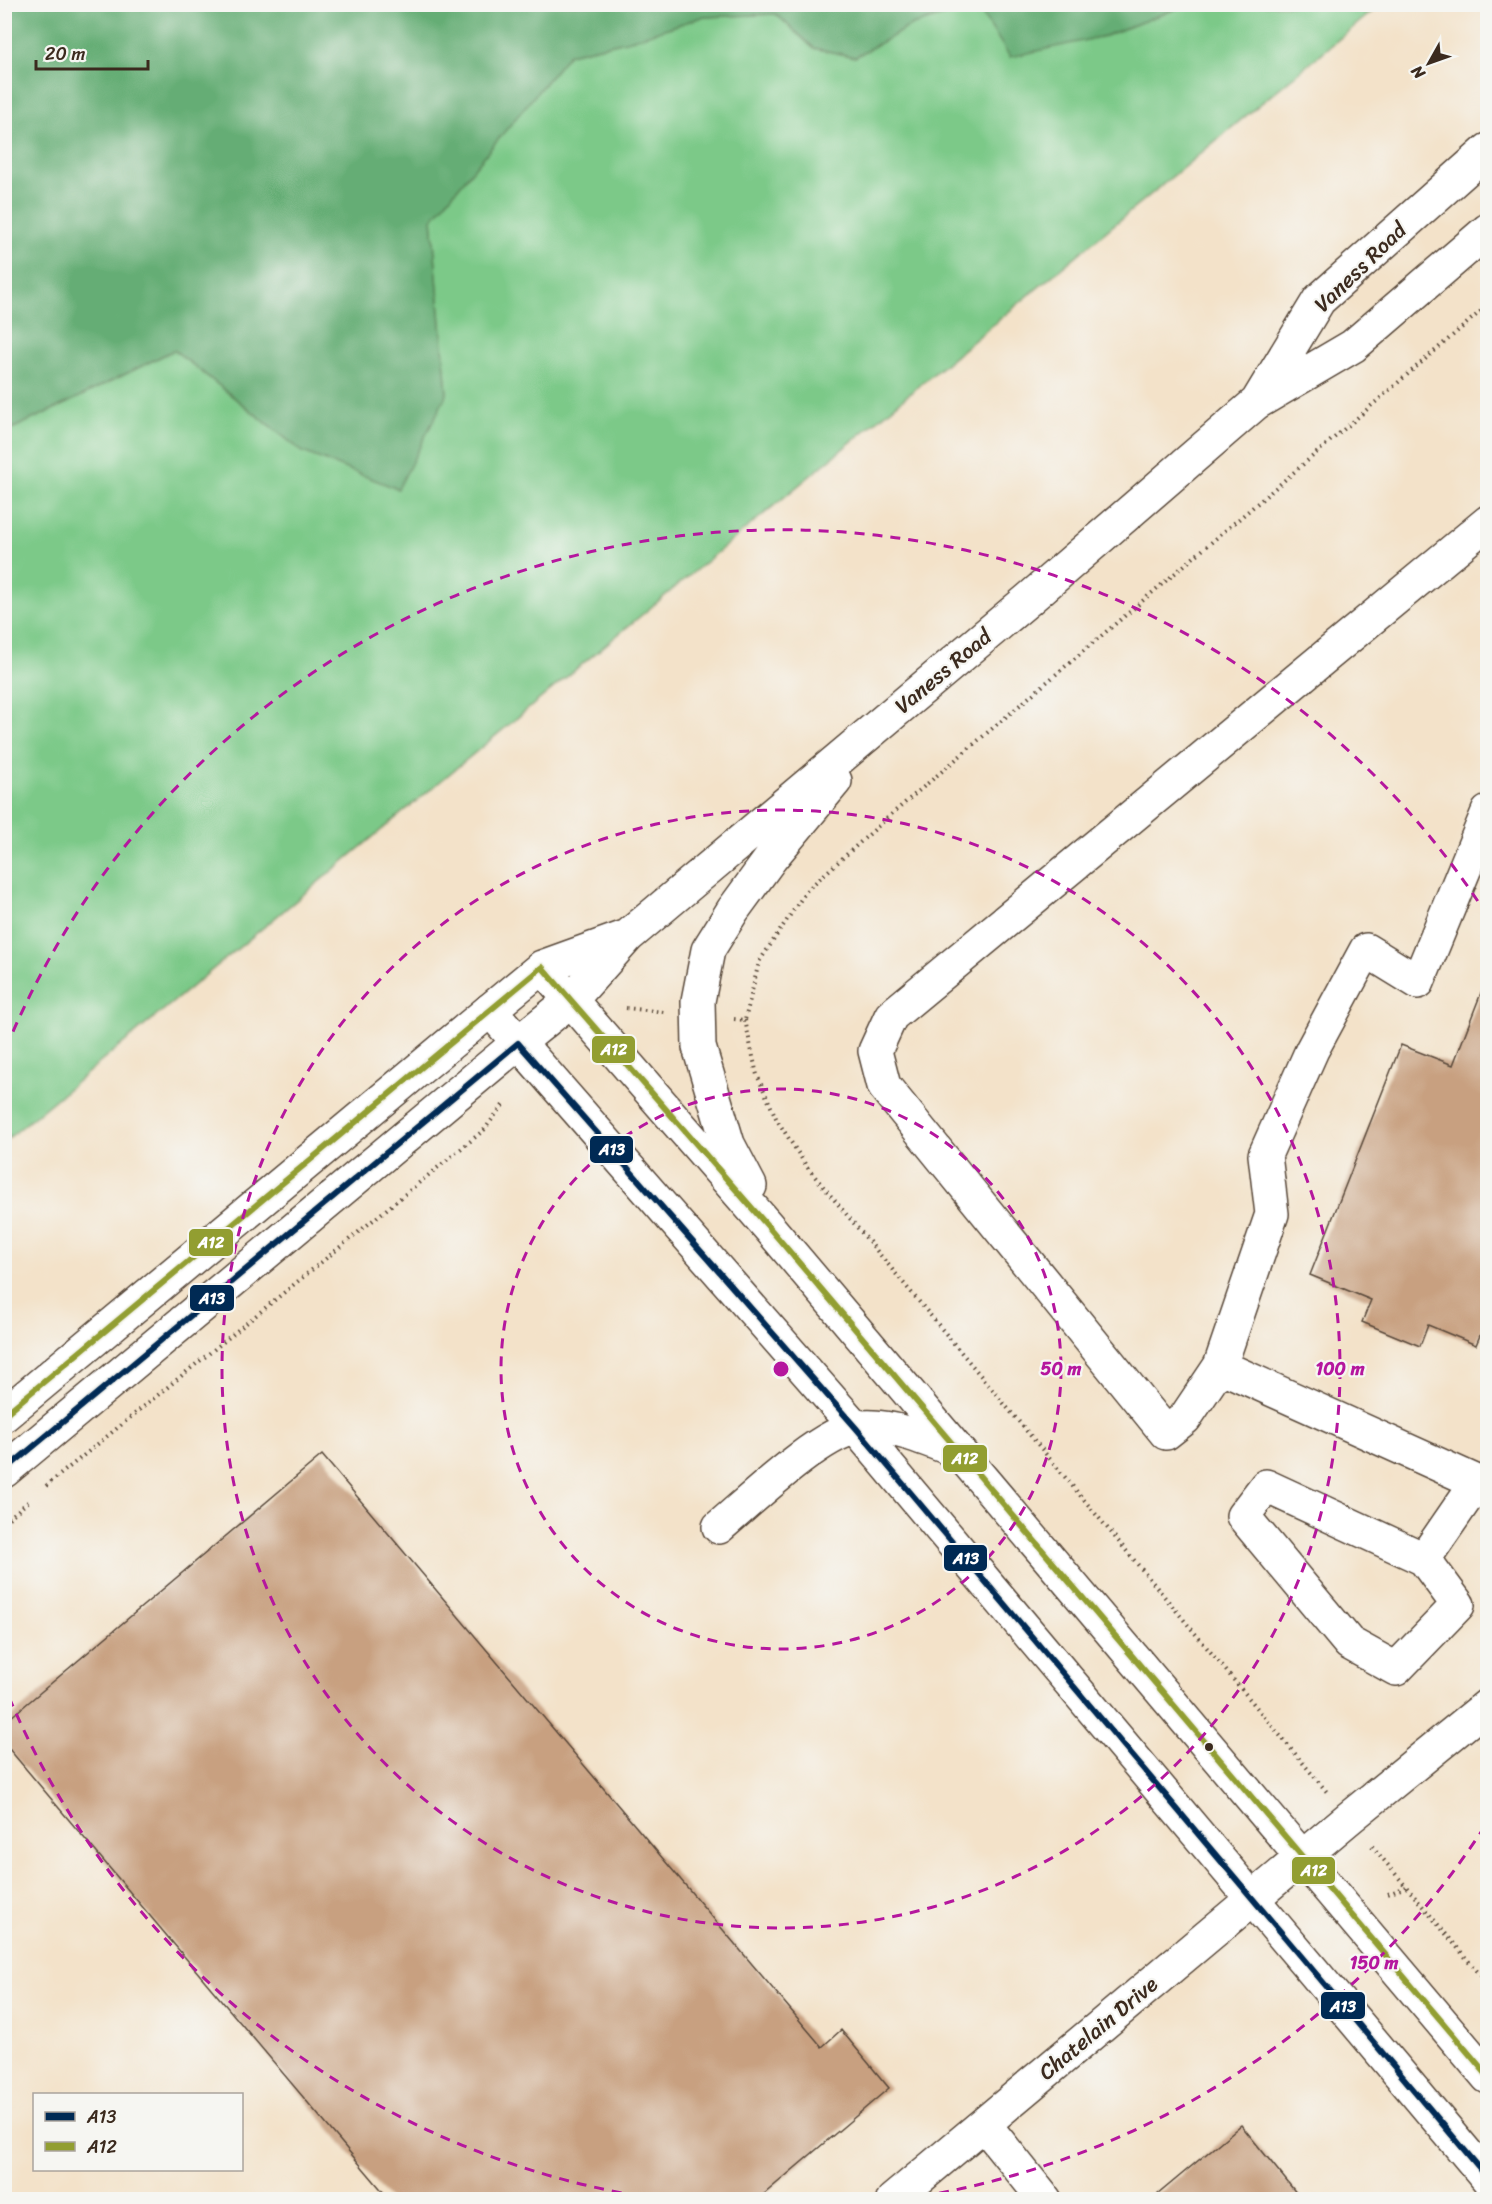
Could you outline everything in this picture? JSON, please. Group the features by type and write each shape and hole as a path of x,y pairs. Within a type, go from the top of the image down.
{"main road":[{"name":"Vaness Road","path":"1257,403 1318,300 1488,150"},
{"name":"Vaness Road","path":"4,1471 571,1000 628,936 1257,403 1353,346 1488,230"},
{"path":"1488,522 891,1016 875,1051 884,1086 1166,1433 1185,1418 1220,1366 1272,1214 1265,1155 1312,1050 1366,950 1418,982 1488,812"},
{"path":"772,1231 728,1144 699,1047 698,1001 708,950 733,910 771,858 892,713"},
{"name":"Vaness Road","path":"4,1415 542,968 628,936"},
{"path":"542,968 772,1231 1488,2077"},
{"path":"490,1010 856,1428 1488,2179"},
{"path":"1220,1366 1482,1488 1424,1559"},
{"path":"719,1527 799,1460 827,1440 856,1428 887,1429 919,1436 958,1452"},
{"path":"1266,1486 1424,1559 1458,1605 1396,1669 1349,1643 1243,1516 1266,1486"},
{"name":"Chatelain Drive","path":"893,2199 1302,1857 1488,1705"},
{"path":"984,2124 1045,2199"}],"path":[{"path":"745,1020 757,1075 777,1120 807,1167 1321,1785"},
{"path":"1383,1859 1488,1984"},
{"path":"1388,1894 1406,1887"}],"green space":[{"path":"4,5 1186,5 1105,36 1010,57 977,6 912,25 855,57 814,48 776,14 702,17 630,40 569,54 432,219 447,394 398,489 303,452 174,350 5,432"},
{"path":"1186,5 1380,5 5,1141 5,432 174,350 303,452 447,394 432,219 569,54 630,40 702,17 776,14 813,48 855,57 912,25 977,6 1105,36"}],"building":[{"path":"1488,975 1488,1316 1476,1345 1428,1325 1420,1346 1362,1322 1371,1300 1310,1275 1401,1045 1453,1065"},
{"path":"322,1455 822,2047 841,2030 889,2088 757,2200 390,2200 4,1743 4,1723"},
{"path":"1241,2125 1302,2200 1151,2200"}],"transit line":[{"name":"A12","path":"4,1415 542,967 772,1231 1488,2076"},
{"name":"A13","path":"4,1471 518,1043 856,1428 1488,2178"}]}
